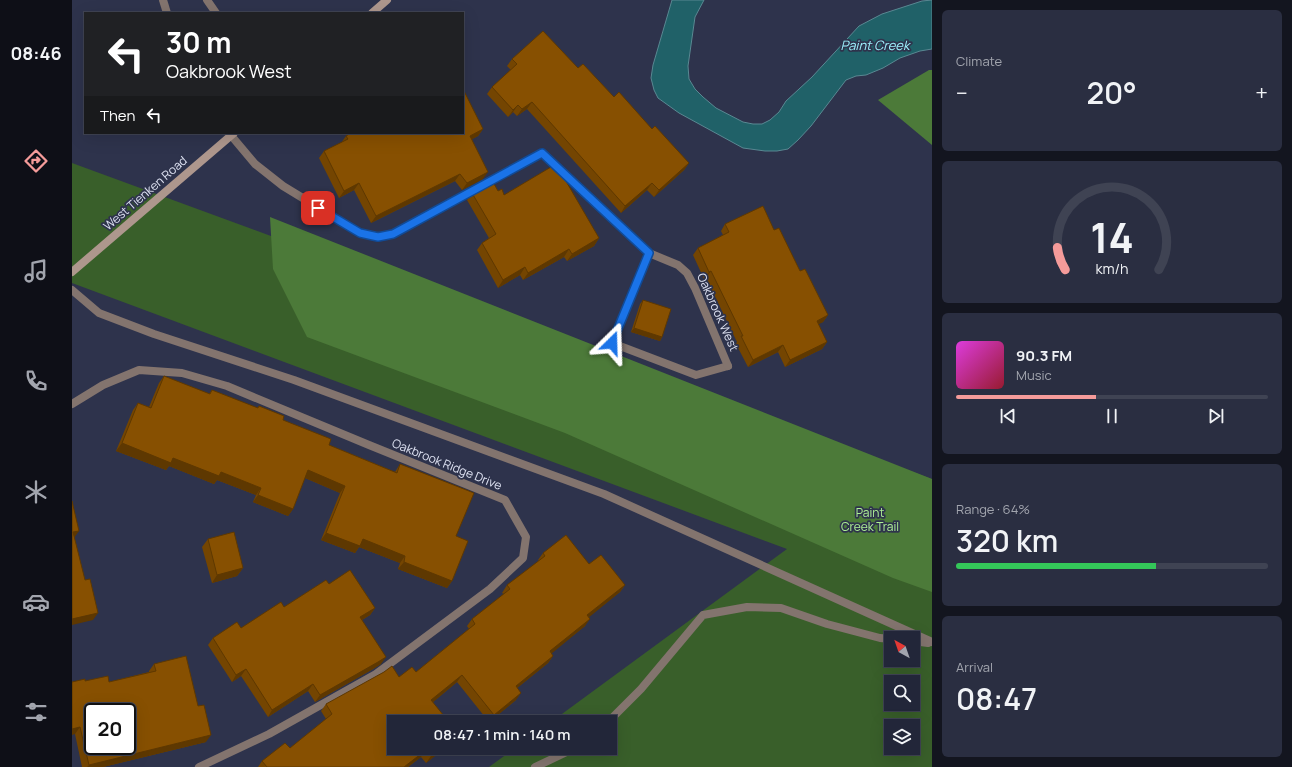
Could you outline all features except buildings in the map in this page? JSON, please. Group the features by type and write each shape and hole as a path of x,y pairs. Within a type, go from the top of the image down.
{"main road":[{"path":"373,12 387,0"},
{"name":"West Tienken Road","path":"72,272 231,134"}],"street":[{"path":"163,0 167,12"},
{"path":"207,0 215,12"},
{"name":"Oakbrook West","path":"231,134 255,164 283,186 360,233 378,237 393,234 542,153 649,253 678,265 687,273 695,288 728,366 696,375 612,343 649,253"},
{"path":"72,290 99,313 106,316 154,334 294,380 604,494 932,642"},
{"name":"Oakbrook Ridge Drive","path":"72,404 103,385 139,370 182,373 204,379 227,386 504,500 526,537 523,558 490,589 376,674 269,734 199,767"},
{"path":"615,715 641,689 703,615 747,607 781,608 826,624 884,638"},
{"path":"920,641 932,642"},
{"path":"535,767 560,755"}],"green space":[{"path":"929,70 932,70 932,145 878,100"},
{"name":"Paint Creek Trail","path":"72,163 932,479 932,767 489,767 505,755 617,755 617,715 561,715 787,549 72,283"},
{"path":"270,217 932,479 932,592 893,578 565,433 307,337 273,269"}],"water":[{"name":"Paint Creek","path":"672,0 704,0 695,17 688,66 689,79 695,89 716,108 743,122 753,124 762,124 770,120 779,112 786,101 812,77 859,26 882,14 922,1 932,0 932,49 920,51 900,58 883,68 866,75 856,76 846,80 811,126 788,149 765,151 743,148 679,113 658,98 654,90 651,78 653,65"}],"route":[{"path":"318,208 360,233 378,237 393,234 542,153 649,253 612,343"}]}
